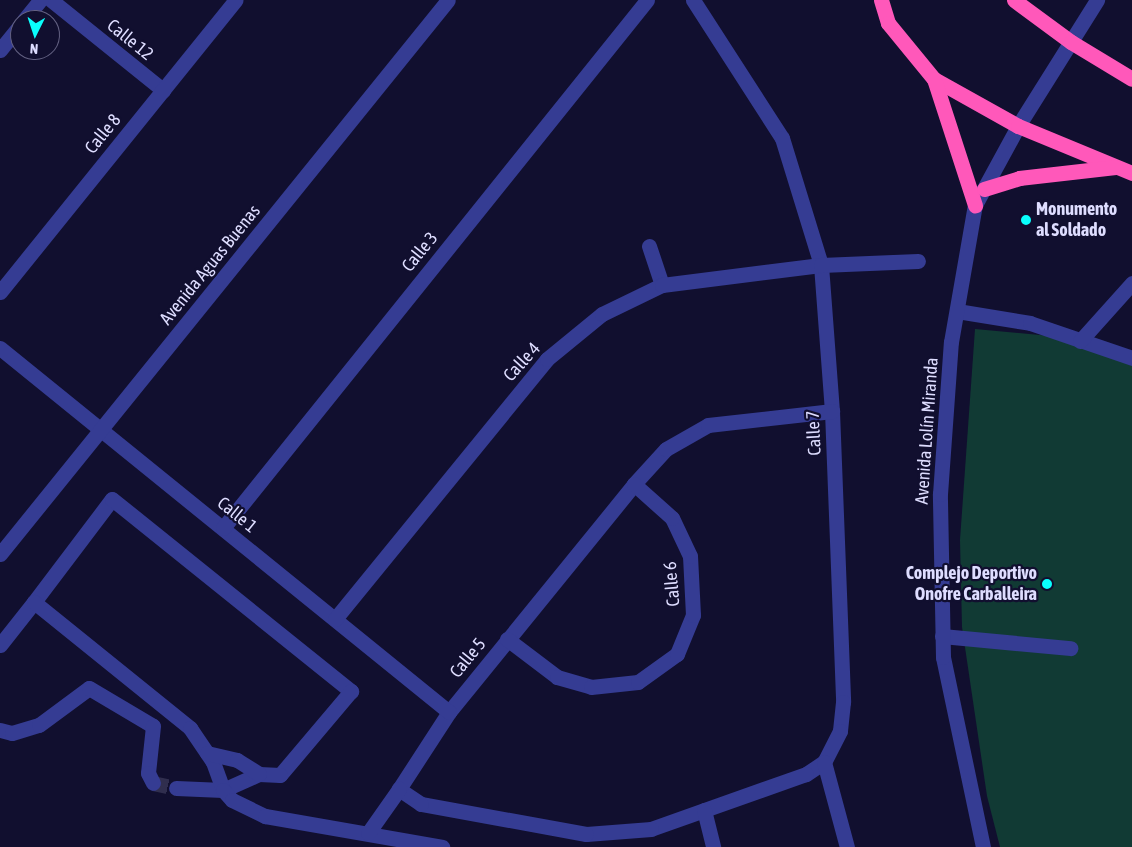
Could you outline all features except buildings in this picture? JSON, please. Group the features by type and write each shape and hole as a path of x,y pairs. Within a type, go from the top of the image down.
{"highway":[{"path":"881,0 888,23 934,79 1018,126 1132,173"},
{"path":"1014,0 1071,42 1132,79"},
{"path":"934,79 974,205"},
{"path":"984,189 1019,178 1118,167"}],"street":[{"path":"32,10 40,0"},
{"name":"Calle 12","path":"51,0 163,90"},
{"name":"Calle 8","path":"0,292 236,0"},
{"name":"Avenida Aguas Buenas","path":"0,554 448,0"},
{"name":"Calle 3","path":"223,528 646,0"},
{"name":"Calle 7","path":"693,0 782,138 821,265 832,411 844,702 840,730 824,762"},
{"name":"Avenida Lolín Miranda","path":"983,847 943,657 940,494 957,311 974,205 1018,126 1097,0"},
{"path":"0,50 10,38"},
{"path":"649,246 662,285"},
{"name":"Calle 4","path":"335,619 547,359 602,314 662,285 821,265 918,261"},
{"path":"1080,341 1132,283"},
{"path":"957,311 1030,323 1132,358"},
{"name":"Calle 1","path":"0,348 449,712"},
{"name":"Calle 5","path":"368,833 449,712 634,484 666,449 708,425 832,411"},
{"name":"Calle 6","path":"507,639 557,677 591,687 638,682 677,654 693,615 690,556 672,518 634,484"},
{"path":"0,645 112,499 350,691 280,775 259,774 223,790 176,788"},
{"path":"34,602 190,728 206,753 223,790 232,800 265,816 442,847"},
{"path":"942,636 1070,648"},
{"path":"0,730 12,733 39,725 89,688 153,726"},
{"path":"153,783 148,773 153,726 163,706"},
{"path":"206,753 237,760 259,774"},
{"path":"399,789 421,804 586,834 651,829 806,774 824,762 847,847"},
{"path":"704,810 713,847"}],"green space":[{"name":"Complejo Deportivo Onofre Carballeira","path":"975,329 1061,337 1132,361 1132,847 1000,847 987,796 962,627 960,540"}],"tunnel":[{"path":"153,783 176,788"}],"place":[{"name":"Monumento al Soldado","path":"1026,220"},
{"name":"Complejo Deportivo Onofre Carballeira","path":"1047,584"}]}
